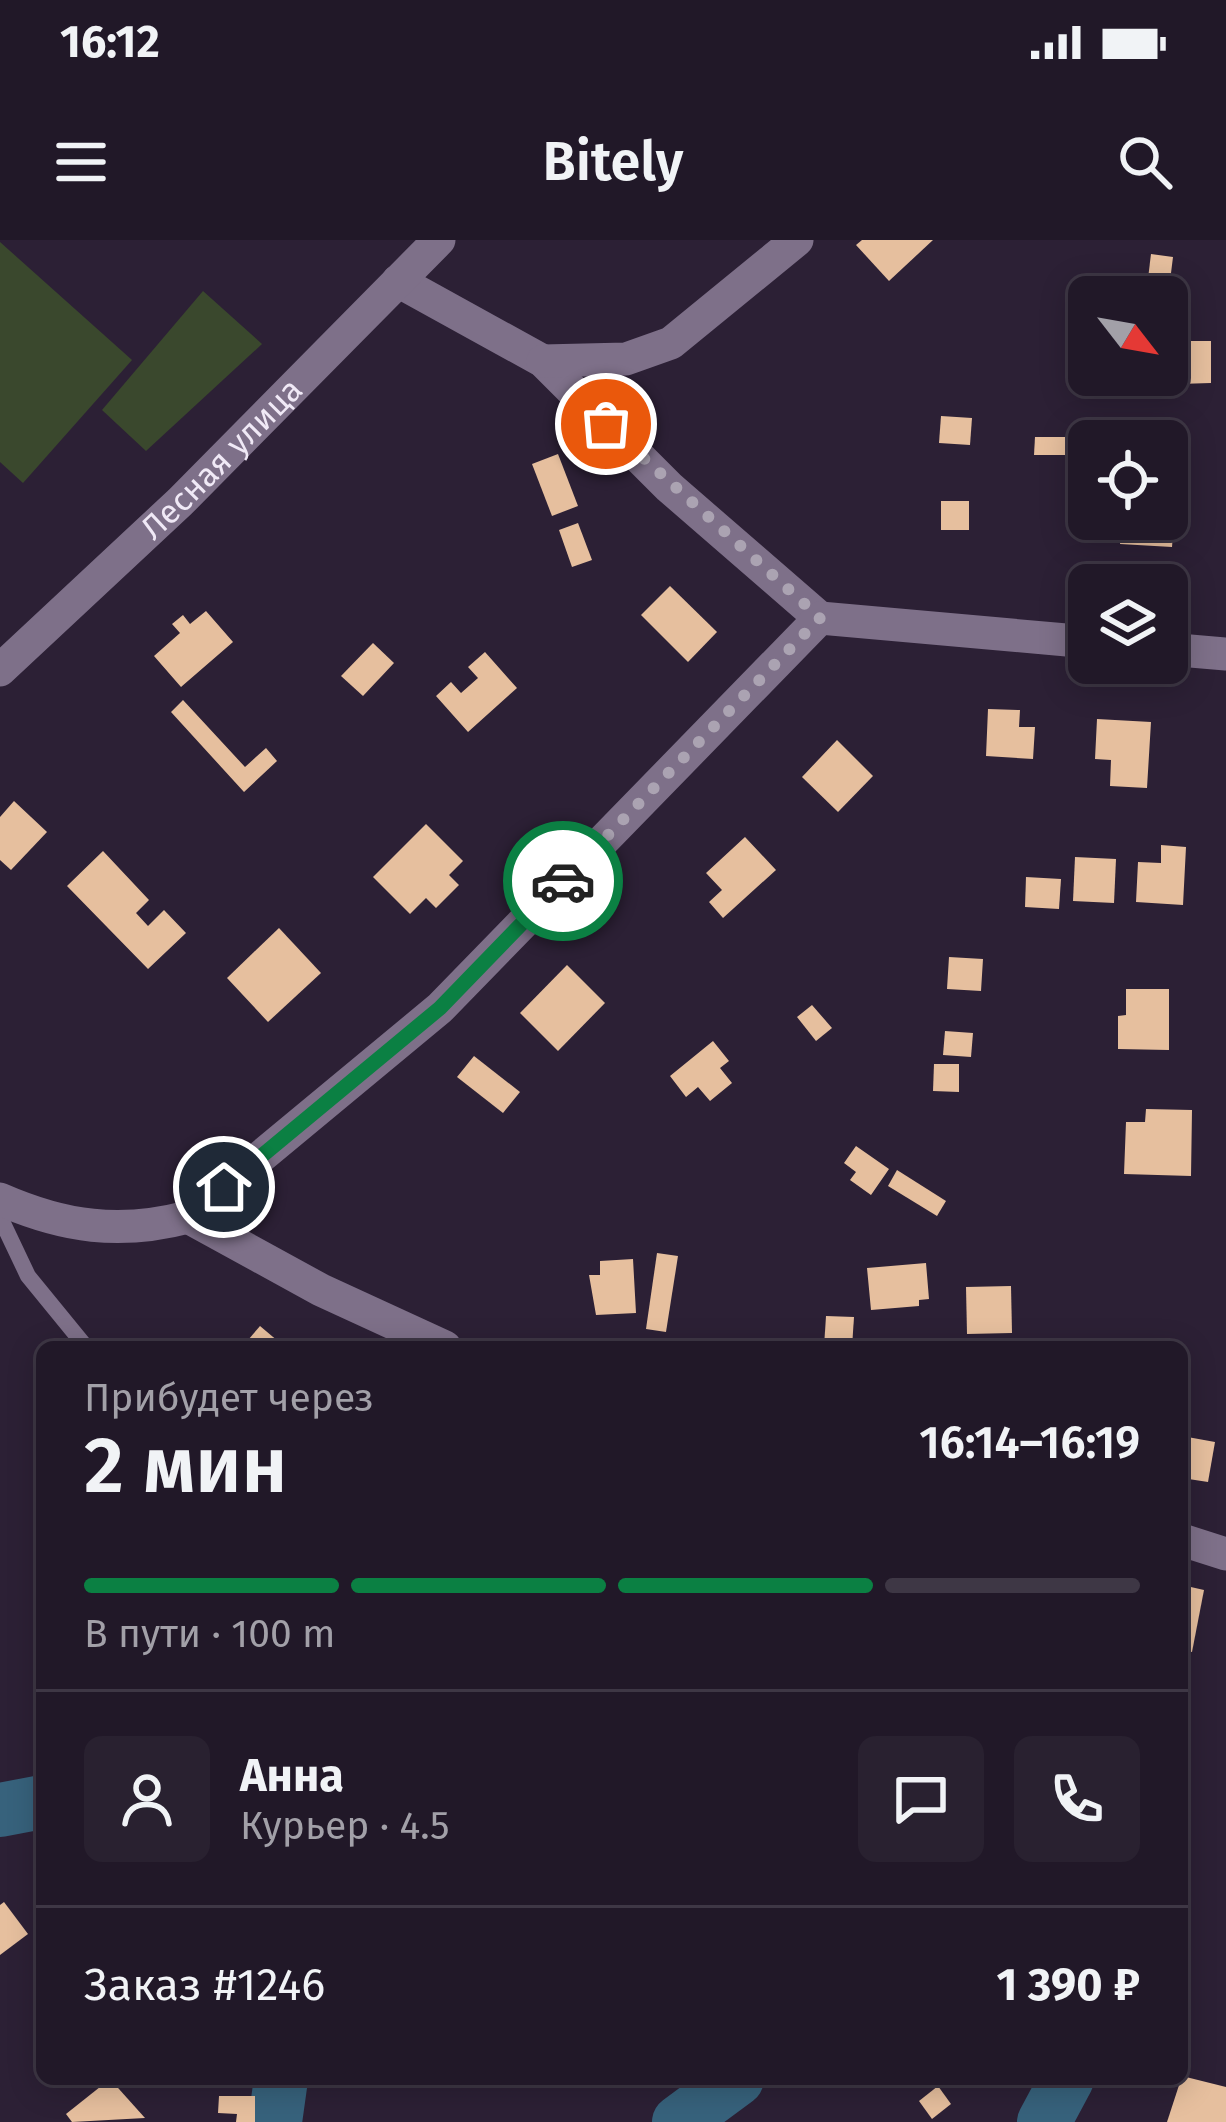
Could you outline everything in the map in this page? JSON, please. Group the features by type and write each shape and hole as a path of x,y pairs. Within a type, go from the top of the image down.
{"street":[{"name":"Лесная улица","path":"0,670 180,502 440,240"},
{"path":"543,361 626,359 671,343 797,240"},
{"path":"398,281 543,361 669,487 820,618 1068,640"},
{"path":"0,1199 85,1227 144,1229 188,1217 440,1008 820,618"},
{"path":"1188,651 1226,654"},
{"path":"188,1217 321,1291 432,1341"},
{"path":"1188,1542 1226,1553"}],"lane":[{"path":"0,1216 28,1276 81,1341"}],"green space":[{"path":"0,242 132,360 23,483 0,462"},
{"path":"203,291 262,344 146,451 102,410"}],"building":[{"path":"862,240 933,240 889,281 856,245"},
{"path":"1151,254 1173,257 1171,276 1148,276"},
{"path":"1188,341 1211,341 1211,383 1188,384"},
{"path":"941,416 972,418 970,445 939,443"},
{"path":"1035,437 1065,437 1065,455 1034,455"},
{"path":"558,454 578,506 552,516 532,464"},
{"path":"941,501 969,501 969,530 941,530"},
{"path":"578,523 592,560 572,567 559,530"},
{"path":"1120,540 1173,540 1172,547 1120,544"},
{"path":"670,586 717,632 688,662 641,615"},
{"path":"206,611 233,642 181,687 154,656 180,633 172,624 183,615 190,624"},
{"path":"373,643 394,663 363,696 341,676"},
{"path":"485,652 517,688 468,732 436,696 451,682 461,693 478,678 468,667"},
{"path":"183,700 245,767 266,748 277,761 244,792 171,712"},
{"path":"988,709 1020,710 1019,727 1035,727 1033,759 986,756"},
{"path":"1097,719 1151,722 1147,788 1110,786 1111,760 1095,759"},
{"path":"837,740 873,776 838,812 802,777"},
{"path":"14,801 47,832 11,870 0,860 0,817"},
{"path":"426,824 463,861 449,875 459,885 436,908 426,898 410,914 373,877"},
{"path":"745,837 776,870 723,918 709,902 722,890 706,873"},
{"path":"1161,845 1186,847 1183,905 1136,902 1138,862 1161,863"},
{"path":"103,851 149,900 136,913 148,926 164,910 186,933 148,969 67,886"},
{"path":"1075,857 1116,859 1114,903 1073,901"},
{"path":"1026,877 1061,879 1059,909 1025,907"},
{"path":"279,928 321,973 268,1022 227,978"},
{"path":"949,957 983,959 981,991 947,989"},
{"path":"567,965 605,1003 558,1051 520,1013"},
{"path":"1126,989 1169,989 1169,1050 1118,1049 1118,1016 1126,1015"},
{"path":"812,1005 832,1028 816,1041 797,1017"},
{"path":"945,1031 973,1033 971,1057 943,1055"},
{"path":"713,1041 729,1061 720,1068 732,1083 710,1101 698,1087 686,1097 670,1076"},
{"path":"474,1056 520,1092 503,1113 457,1077"},
{"path":"934,1064 959,1064 959,1092 933,1091"},
{"path":"1146,1109 1192,1110 1191,1176 1124,1174 1126,1122 1145,1122"},
{"path":"856,1146 889,1169 871,1195 850,1180 856,1172 844,1163"},
{"path":"897,1170 946,1201 937,1216 888,1186"},
{"path":"657,1253 678,1256 666,1332 646,1329"},
{"path":"633,1259 636,1313 596,1315 589,1275 600,1275 600,1261"},
{"path":"926,1263 929,1299 919,1300 919,1306 871,1310 867,1268"},
{"path":"1011,1286 1012,1333 967,1334 966,1287"},
{"path":"826,1316 854,1317 852,1341 824,1341"},
{"path":"260,1326 278,1341 247,1341"},
{"path":"1188,1437 1215,1442 1208,1482 1188,1479"},
{"path":"1188,1586 1204,1590 1192,1652 1188,1651"},
{"path":"4,1902 28,1934 0,1955 0,1905"},
{"path":"1188,2078 1226,2087 1226,2122 1167,2122 1179,2085 1188,2085"},
{"path":"102,2085 115,2085 145,2118 72,2122 66,2114"},
{"path":"938,2086 951,2104 932,2119 919,2101"},
{"path":"219,2096 255,2096 255,2122 236,2122 237,2114 218,2113"}],"waterway":[{"path":"0,1810 36,1803"},
{"path":"275,2122 280,2085"},
{"path":"679,2122 729,2085"},
{"path":"1044,2122 1064,2085"}],"way so far":[{"path":"563,881 820,618 669,487 606,424"}],"route":[{"path":"224,1187 440,1008 563,881"}]}
